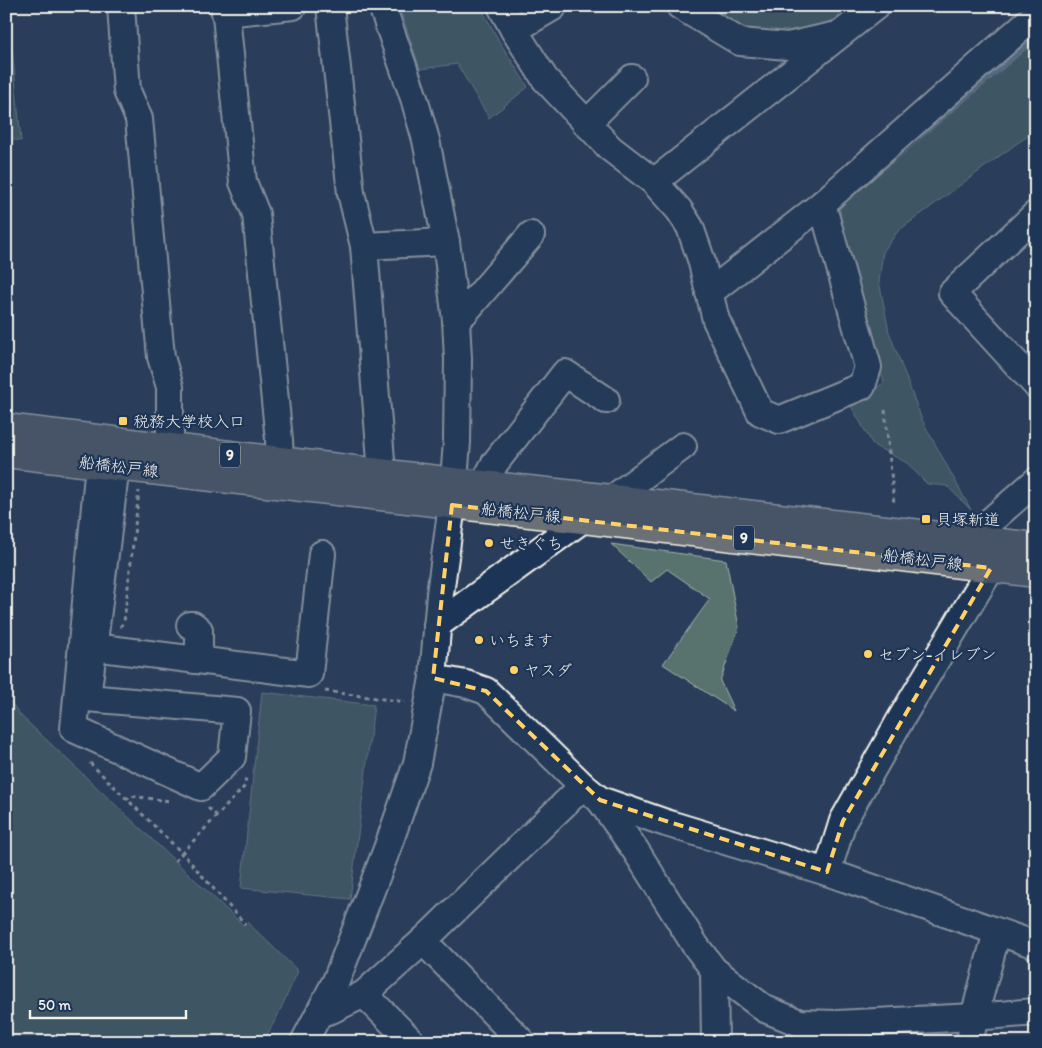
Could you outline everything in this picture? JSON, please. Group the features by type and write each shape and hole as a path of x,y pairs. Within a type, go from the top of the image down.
{"main road":[{"name":"船橋松戸線","path":"6,428 382,473 453,493 583,519 1036,573"},
{"name":"船橋松戸線","path":"6,452 108,465 453,493 483,485 1036,547"}],"street":[{"path":"121,6 127,91 139,119 161,357 170,386 170,448"},
{"path":"280,461 256,214 243,182 225,10 293,6"},
{"path":"330,6 351,193 364,246 382,473"},
{"path":"304,1042 336,981 390,841 417,763 433,678 440,594 453,493 457,442 458,360 456,320 446,242 426,140 414,98 382,6"},
{"path":"501,6 545,79 610,148 654,182 679,210 690,226 701,259 716,320 760,412 780,420 862,386 868,367 822,204"},
{"path":"680,6 740,42 788,46 840,34"},
{"path":"654,182 876,6"},
{"path":"514,30 553,7"},
{"path":"709,293 822,204 1028,14"},
{"path":"586,124 632,78"},
{"path":"1036,214 952,293 1036,385"},
{"path":"456,320 531,235"},
{"path":"364,246 446,242"},
{"path":"483,485 495,463 565,373 606,400"},
{"path":"612,499 683,446"},
{"path":"108,465 87,698 237,711 232,757 201,787 74,729 108,465"},
{"path":"970,539 1036,481"},
{"path":"437,626 583,519"},
{"path":"93,647 309,674 322,554"},
{"path":"827,872 843,821 902,717 991,568"},
{"path":"190,625 194,625 198,630 199,645 196,660"},
{"path":"433,678 466,684 486,691 592,793 636,851 695,945 714,970 765,1009 800,1023 972,1029 1036,1012"},
{"path":"592,793 666,823 827,872 1036,945"},
{"path":"320,1013 331,1010 364,994 592,793"},
{"path":"972,1029 997,932"},
{"path":"423,941 522,1042"},
{"path":"714,970 715,1042"},
{"path":"364,994 412,1042"}],"path":[{"path":"885,410 894,504"},
{"path":"324,691 410,702"},
{"path":"175,861 182,853 245,924"}],"highlighted area":[{"path":"452,505 991,568 843,821 827,872 600,800 486,691 433,678"}],"green space":[{"path":"6,6 8,6 21,141 6,138"},
{"path":"399,6 480,6 528,87 489,118 457,64 420,69"},
{"path":"701,6 854,6 839,18 786,38 738,29"},
{"path":"1036,41 1036,131 898,231 883,252 879,281 889,332 922,420 971,510 947,486 927,484 907,463 873,445 849,402 875,390 884,382 841,235 840,207"},
{"path":"611,544 726,560 739,627 720,681 734,711 663,664 710,599 667,569 651,582"},
{"path":"262,692 374,705 350,899 241,888"},
{"path":"10,701 20,715 243,925 247,922 298,971 277,1017 263,1042 9,1042 6,1040 6,704"}],"waterway":[{"path":"920,135 1036,37"}],"place":[{"name":"税務大学校入口","path":"123,421"},
{"name":"貝塚新道","path":"926,519"},
{"name":"せきぐち","path":"489,543"},
{"name":"いちます","path":"479,640"},
{"name":"セブン-イレブン","path":"868,654"},
{"name":"ヤスダ","path":"514,670"}]}
